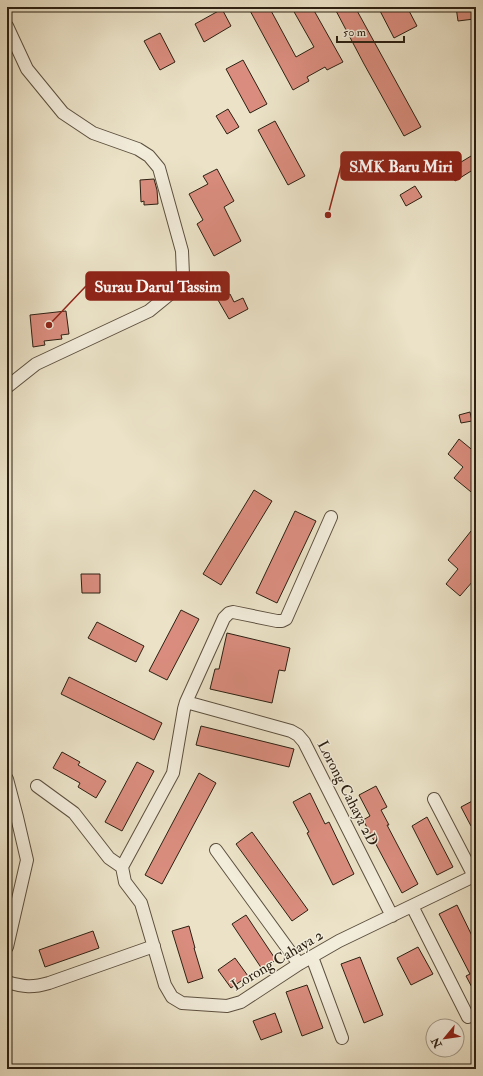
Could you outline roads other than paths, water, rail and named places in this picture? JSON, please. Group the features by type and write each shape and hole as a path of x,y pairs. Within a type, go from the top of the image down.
{"street":[{"path":"7,26 28,69 63,113 93,133 138,149 149,156 159,168 182,251 183,275 171,293 149,311 36,364 7,387"},
{"path":"37,786 74,813 109,858 122,867 173,773 186,702 224,618 228,613 233,612 277,621 286,619 331,517"},
{"name":"Lorong Cahaya 2D","path":"186,702 291,731 298,735 304,742 326,784 392,916"},
{"path":"7,780 27,860 7,947"},
{"path":"434,799 475,875"},
{"path":"216,850 299,964"},
{"name":"Lorong Cahaya 2","path":"122,867 125,882 141,903 165,985 172,997 182,1003 227,1006 241,1002 299,964 339,941 475,875"},
{"path":"412,906 468,1017"},
{"path":"7,982 22,987 34,987 154,946"},
{"path":"312,957 342,1038"}],"place":[{"name":"SMK Baru Miri","path":"328,215"},
{"name":"Surau Darul Tassim","path":"49,325"}]}
